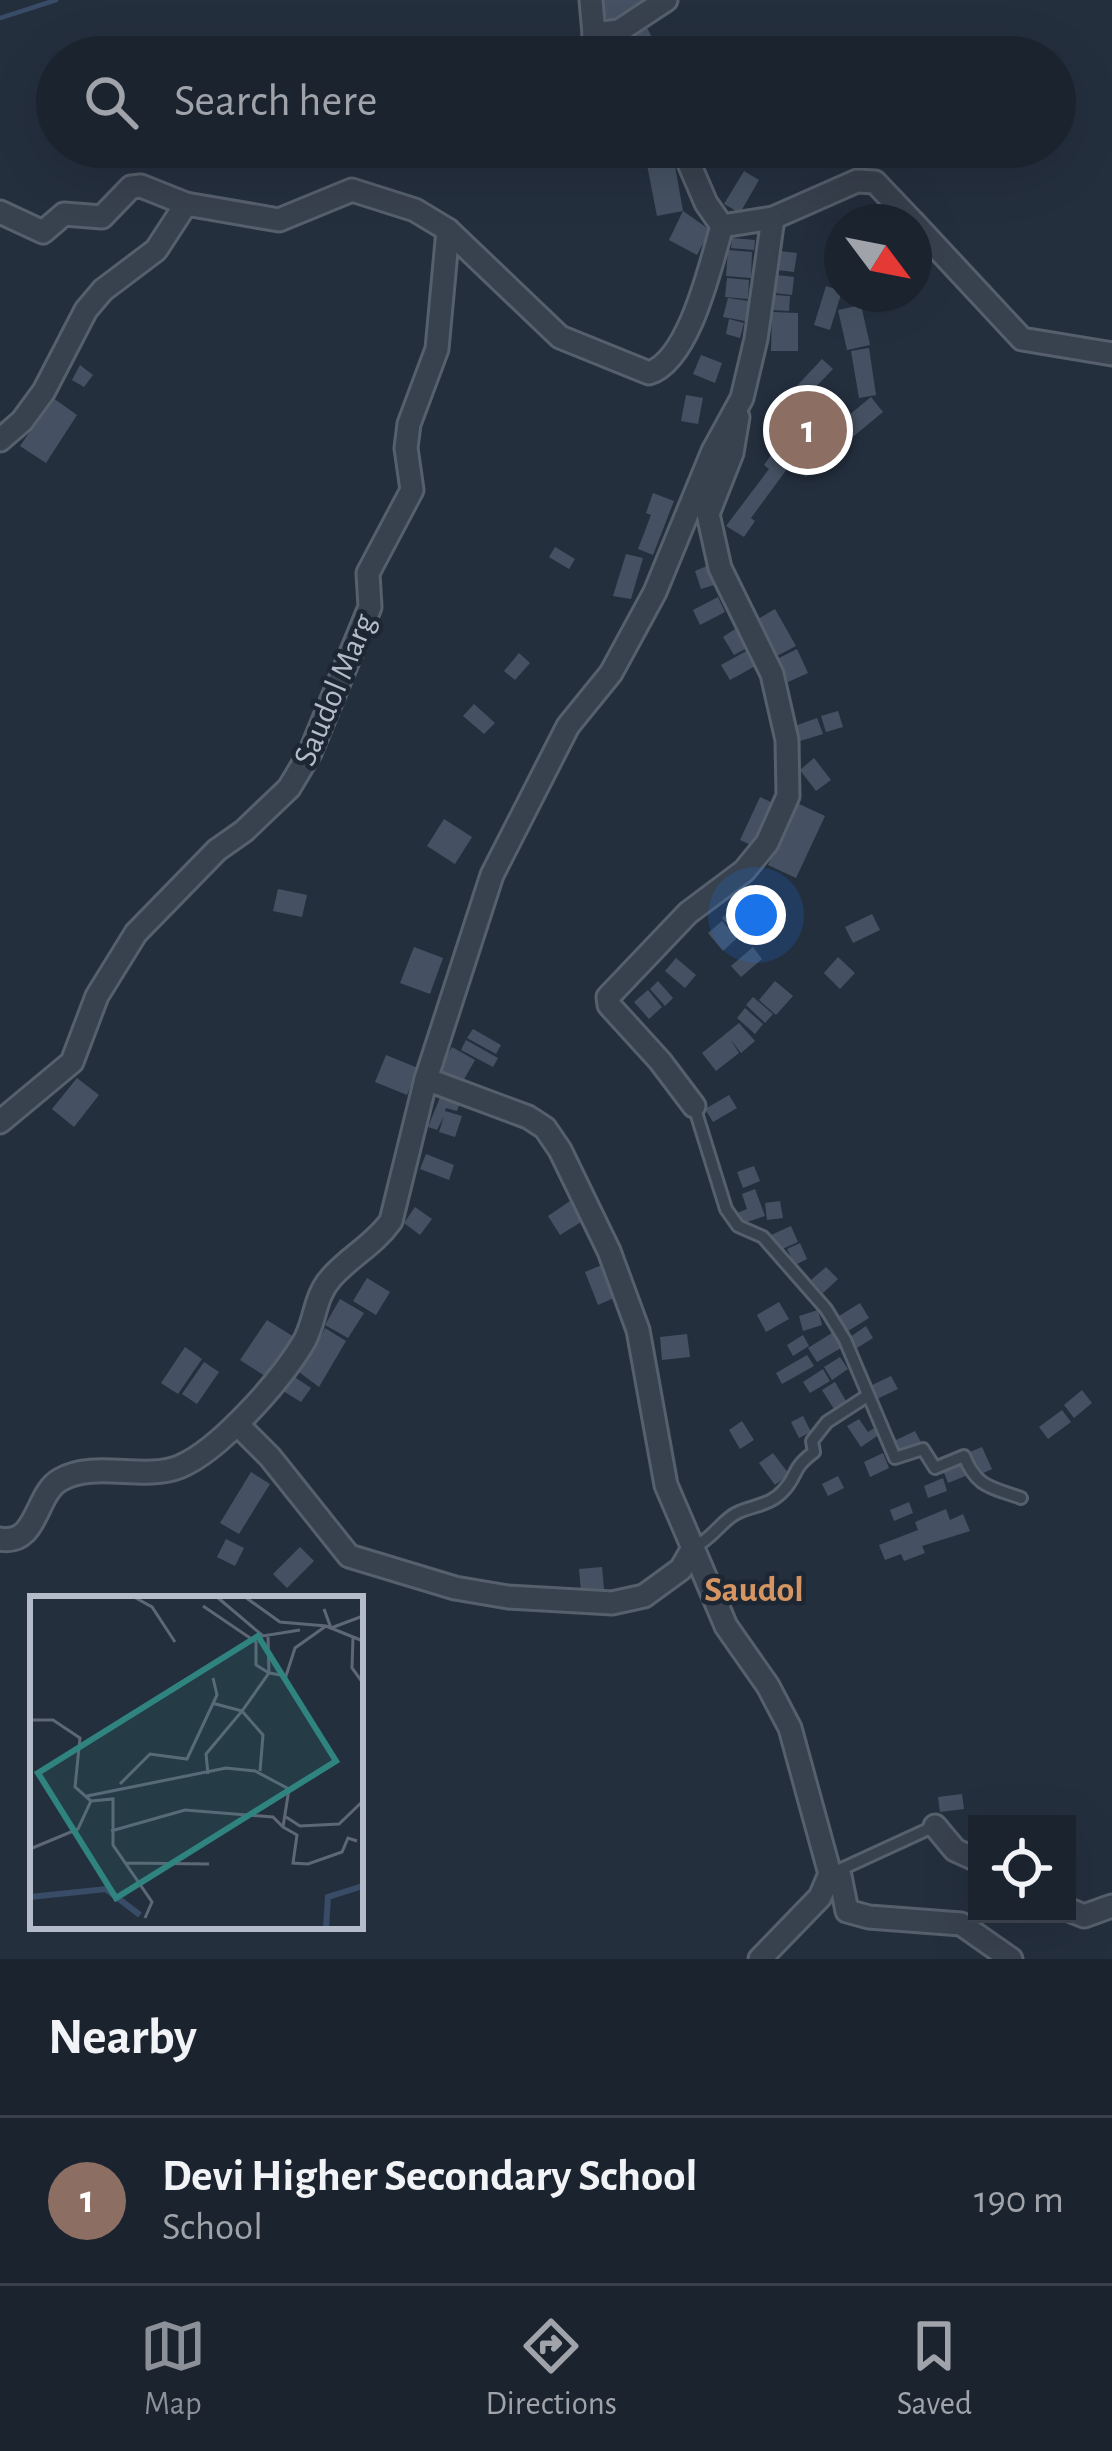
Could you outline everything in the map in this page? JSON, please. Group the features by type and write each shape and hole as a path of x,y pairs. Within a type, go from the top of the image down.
{"street":[{"path":"591,0 594,34 620,31 666,0"},
{"path":"0,212 38,233 64,214 102,218 131,188 141,186 186,203 279,220 352,190 416,210 448,230 560,337 649,373 666,364 702,297 722,226 691,168"},
{"path":"722,226 773,218 857,181 875,182 895,204"},
{"path":"0,440 22,421 44,391 86,310 103,290 156,250 186,203"},
{"path":"694,1106 609,1005 608,997 688,914 744,872 767,843 788,796 787,740 772,674 720,568 708,514 732,453 756,340 773,218"},
{"name":"Saudol Marg","path":"0,1122 72,1062 97,996 136,933 217,850 289,788 310,752 370,607 368,572 412,490 406,448 437,349 448,230"},
{"path":"932,243 1022,339 1112,354"},
{"path":"0,1540 18,1538 29,1528 55,1482 72,1474 175,1469 204,1454 237,1424 304,1344 314,1306 328,1280 380,1237 391,1221 426,1079 492,875 568,727 611,673 655,592 713,451 742,398"},
{"path":"426,1079 528,1117 545,1129 609,1251 638,1330 666,1485 726,1626 768,1686 790,1728 830,1874 820,1898 760,1959"},
{"path":"237,1424 270,1457 349,1556 455,1588 612,1604 644,1597 681,1569 693,1548"},
{"path":"935,1826 955,1850 968,1856"},
{"path":"830,1874 841,1876 847,1911 961,1924 1011,1959"},
{"path":"1076,1913 1084,1916 1112,1906"}],"lane":[{"path":"694,1106 726,1209 738,1226 764,1237 826,1309 845,1340 895,1458 923,1448 935,1468 964,1456 980,1483 1022,1498"},
{"path":"693,1548 714,1538 720,1526 738,1512 760,1508 787,1489 793,1469 814,1452 812,1441 819,1429 867,1396"},
{"path":"830,1874 935,1826"}],"building":[{"path":"599,0 653,0 611,30"},
{"path":"646,26 651,36 629,36"},
{"path":"648,168 675,168 683,211 657,216"},
{"path":"744,171 759,180 740,213 724,204"},
{"path":"683,211 710,230 697,255 669,240"},
{"path":"732,238 755,240 754,250 731,248"},
{"path":"728,250 752,252 751,278 726,276"},
{"path":"779,251 797,253 794,272 777,270"},
{"path":"777,275 794,277 792,295 775,293"},
{"path":"727,278 749,280 748,299 725,297"},
{"path":"824,292 824,312 836,312 830,330 814,325"},
{"path":"774,295 790,296 789,311 772,310"},
{"path":"728,298 749,301 745,321 723,317"},
{"path":"772,312 798,313 798,351 771,351"},
{"path":"838,312 863,312 870,345 847,350"},
{"path":"729,319 744,323 740,338 726,334"},
{"path":"869,348 876,395 859,398 851,351"},
{"path":"701,355 722,363 715,383 693,374"},
{"path":"822,359 833,369 805,398 795,388"},
{"path":"80,365 93,375 84,387 72,380"},
{"path":"686,395 703,398 698,424 681,421"},
{"path":"871,397 883,412 849,440 837,425"},
{"path":"53,398 77,415 46,463 20,446"},
{"path":"827,422 843,436 806,477 780,454 799,432 810,442"},
{"path":"773,452 790,465 751,518 755,521 744,537 726,526 769,469 764,465"},
{"path":"653,493 674,501 653,555 638,549 651,515 646,513"},
{"path":"555,547 575,559 569,569 549,557"},
{"path":"626,554 643,558 631,599 613,596"},
{"path":"707,566 714,585 701,589 695,571"},
{"path":"718,597 725,612 700,625 693,610"},
{"path":"775,609 796,646 775,657 755,621"},
{"path":"735,629 747,648 734,655 723,637"},
{"path":"750,649 759,664 730,680 721,665"},
{"path":"797,649 808,673 788,682 777,659"},
{"path":"519,653 530,663 515,680 504,671"},
{"path":"474,704 495,723 484,734 463,716"},
{"path":"838,711 843,727 826,732 821,716"},
{"path":"817,718 823,734 800,741 795,726"},
{"path":"814,758 831,780 816,791 800,770"},
{"path":"760,797 780,806 760,849 740,840"},
{"path":"797,803 825,816 796,878 768,865"},
{"path":"444,819 472,837 455,864 427,846"},
{"path":"278,889 307,895 302,917 273,911"},
{"path":"735,906 752,926 739,937 722,918"},
{"path":"872,914 880,930 853,943 845,927"},
{"path":"722,921 737,938 723,951 708,933"},
{"path":"414,947 443,958 430,994 400,983"},
{"path":"753,947 762,959 741,977 731,966"},
{"path":"838,957 855,973 840,989 824,973"},
{"path":"676,958 696,975 685,988 665,971"},
{"path":"658,981 673,998 665,1006 650,989"},
{"path":"775,981 793,996 776,1015 759,1000"},
{"path":"648,990 662,1007 649,1019 634,1002"},
{"path":"753,997 773,1014 765,1023 746,1005"},
{"path":"745,1008 763,1024 755,1034 737,1018"},
{"path":"739,1023 755,1041 741,1053 731,1040 739,1053 716,1071 702,1053"},
{"path":"473,1029 501,1045 496,1054 467,1038"},
{"path":"466,1040 498,1058 493,1067 461,1050"},
{"path":"452,1047 475,1060 459,1088 436,1076"},
{"path":"386,1055 418,1068 407,1095 375,1082"},
{"path":"77,1078 99,1095 74,1127 52,1109"},
{"path":"441,1095 460,1102 457,1111 445,1111 462,1116 455,1137 439,1132 444,1116 437,1130 428,1127"},
{"path":"729,1095 737,1108 713,1122 705,1109"},
{"path":"426,1154 454,1165 449,1180 420,1169"},
{"path":"754,1166 760,1181 743,1188 737,1172"},
{"path":"755,1189 765,1216 741,1224 737,1213 747,1209 742,1194"},
{"path":"573,1199 586,1219 560,1235 548,1216"},
{"path":"780,1201 783,1218 767,1220 765,1203"},
{"path":"415,1207 432,1219 420,1235 404,1223"},
{"path":"791,1226 798,1242 778,1251 771,1235"},
{"path":"800,1243 807,1259 795,1265 787,1249"},
{"path":"609,1262 623,1294 598,1305 585,1272"},
{"path":"826,1267 838,1279 823,1293 811,1280"},
{"path":"367,1278 390,1292 376,1315 353,1301"},
{"path":"340,1299 364,1313 348,1338 325,1325"},
{"path":"779,1302 789,1319 766,1332 757,1315"},
{"path":"860,1303 869,1318 848,1331 839,1316"},
{"path":"818,1310 822,1325 803,1331 799,1316"},
{"path":"267,1320 294,1337 268,1378 240,1360"},
{"path":"866,1326 873,1338 857,1348 850,1337"},
{"path":"325,1328 346,1341 319,1387 291,1366 315,1348"},
{"path":"832,1333 841,1348 817,1362 808,1348"},
{"path":"687,1334 690,1357 662,1360 660,1337"},
{"path":"803,1335 809,1346 793,1356 787,1345"},
{"path":"185,1347 202,1359 178,1394 161,1383"},
{"path":"807,1355 814,1366 782,1384 776,1373"},
{"path":"840,1357 848,1369 832,1380 824,1367"},
{"path":"204,1362 219,1372 197,1404 182,1394"},
{"path":"823,1369 830,1381 810,1393 803,1382"},
{"path":"290,1374 311,1388 301,1402 280,1389"},
{"path":"891,1376 898,1389 877,1399 870,1386"},
{"path":"835,1382 846,1401 834,1409 822,1390"},
{"path":"1082,1390 1092,1403 1074,1418 1064,1405"},
{"path":"1062,1410 1071,1422 1048,1439 1039,1427"},
{"path":"803,1416 811,1432 799,1438 791,1422"},
{"path":"859,1419 868,1432 876,1427 880,1434 861,1447 847,1426"},
{"path":"742,1421 754,1440 740,1449 729,1430"},
{"path":"915,1431 922,1444 901,1455 894,1441"},
{"path":"982,1447 992,1469 975,1477 965,1454"},
{"path":"773,1453 789,1474 775,1485 759,1463"},
{"path":"883,1453 889,1468 870,1477 864,1462"},
{"path":"963,1461 968,1475 948,1483 943,1470"},
{"path":"251,1472 270,1484 239,1534 220,1523"},
{"path":"838,1476 844,1488 828,1496 822,1484"},
{"path":"943,1478 947,1491 928,1498 924,1486"},
{"path":"909,1502 913,1513 894,1521 890,1510"},
{"path":"946,1509 950,1520 963,1514 970,1531 922,1546 925,1553 904,1561 901,1554 885,1560 879,1545 918,1530 915,1522"},
{"path":"226,1539 244,1548 235,1566 217,1557"},
{"path":"300,1547 314,1561 287,1588 273,1574"},
{"path":"602,1567 604,1589 581,1591 579,1569"},
{"path":"962,1794 964,1809 940,1812 938,1797"}],"waterway":[{"path":"0,18 56,0"}],"place":[{"name":"Devi Higher Secondary School","path":"808,430"}],"district":[{"name":"Saudol","path":"754,1588"}]}
